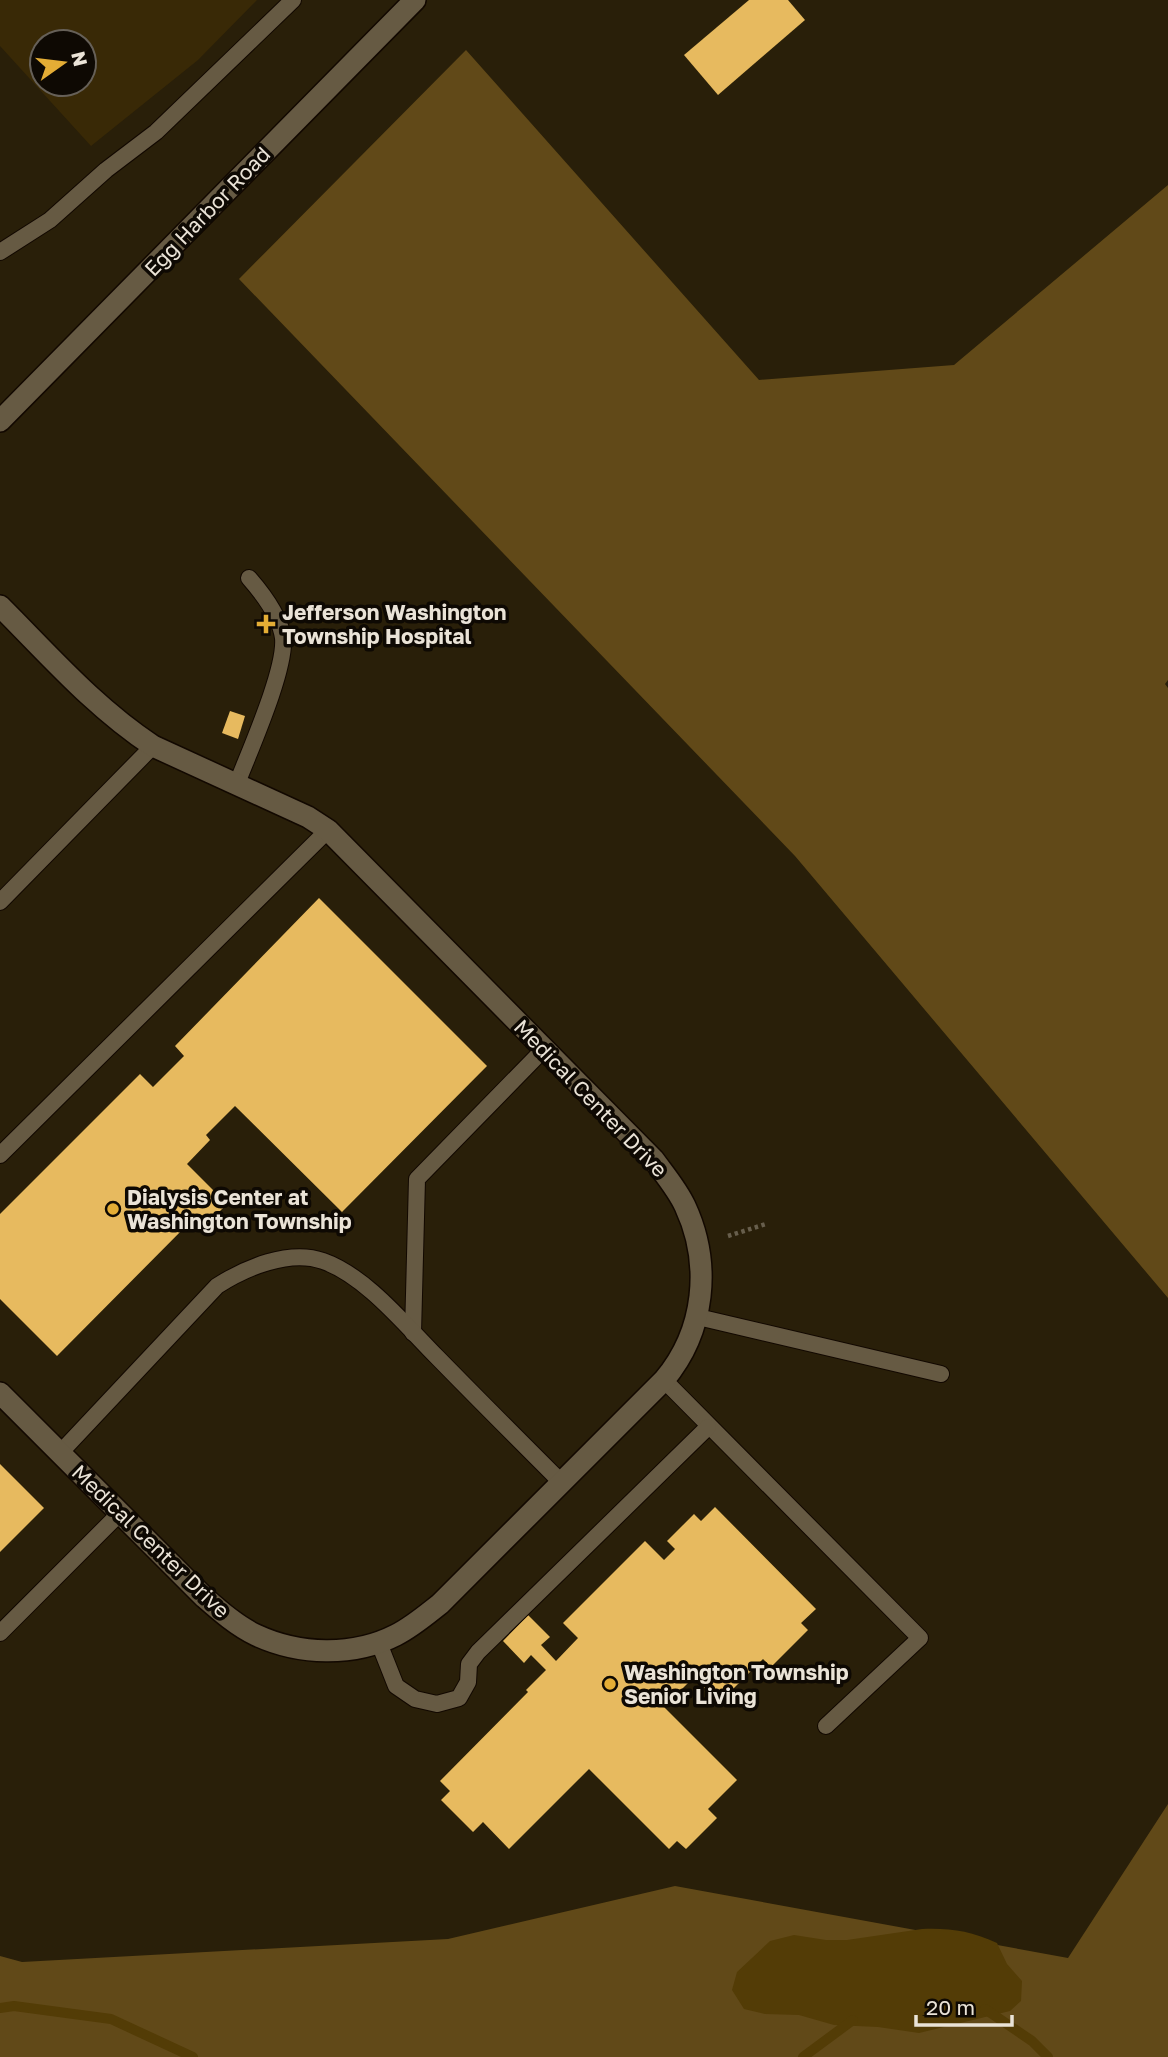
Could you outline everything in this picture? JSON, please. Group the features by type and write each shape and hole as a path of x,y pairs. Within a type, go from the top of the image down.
{"street":[{"name":"Egg Harbor Road","path":"0,421 415,0"},
{"name":"Medical Center Drive","path":"0,606 97,705 153,746 308,817 328,830 654,1160 685,1205 695,1234 702,1285 698,1317 684,1350 664,1380 440,1604 416,1623 379,1643 347,1650 317,1651 283,1645 255,1634 229,1618 119,1514 0,1393"}],"lane":[{"path":"0,253 50,220 106,170 156,132 293,0"},
{"path":"236,786 282,663 283,640 278,620 249,578"},
{"path":"0,902 153,746"},
{"path":"0,1155 328,830"},
{"path":"413,1333 417,1179 545,1048"},
{"path":"60,1452 217,1286 239,1272 292,1258 322,1261 351,1275 413,1333 561,1482"},
{"path":"698,1317 941,1374"},
{"path":"664,1380 920,1639 826,1726"},
{"path":"379,1643 396,1686 415,1699 437,1704 459,1698 468,1682 469,1664 478,1652 708,1427"},
{"path":"0,1633 119,1514"}],"path":[{"path":"728,1236 766,1224"}],"shaded area":[{"path":"0,0 257,0 198,60 91,146 47,98 98,98 98,28 28,28 28,77 0,46"},
{"path":"466,50 759,380 954,365 1168,185 1168,680 1165,684 1168,688 1168,1298 795,856 239,279"},
{"path":"1168,1804 1168,2057 0,2057 0,1956 22,1962 448,1939 675,1886 1068,1958"},
{"path":"922,1929 960,1931 997,1943 1007,1964 1022,1981 1021,2001 1010,2011 919,2033 878,2027 834,2025 799,2015 765,2014 744,2009 732,1990 737,1972 770,1941 794,1935 847,1940"}],"building":[{"path":"749,0 788,0 805,20 718,95 684,55"},
{"path":"230,711 245,716 238,739 222,733"},
{"path":"319,898 487,1066 342,1212 235,1106 206,1135 210,1140 187,1164 227,1204 201,1230 192,1220 57,1356 0,1299 0,1214 140,1074 153,1087 184,1056 175,1046"},
{"path":"0,1464 44,1508 0,1552"},
{"name":"Washington Township Senior Living","path":"715,1507 816,1609 801,1623 808,1630 771,1667 763,1659 719,1703 694,1677 664,1707 737,1780 708,1809 717,1818 686,1849 677,1841 669,1849 589,1769 509,1849 483,1822 473,1832 441,1800 450,1791 440,1781 528,1692 526,1690 546,1670 531,1655 524,1663 503,1641 528,1615 550,1637 541,1645 556,1661 578,1638 563,1623 645,1541 664,1560 675,1549 667,1541 694,1514 701,1521"}],"waterway":[{"path":"0,2008 14,2006 111,2019 193,2057"},
{"path":"985,2009 1032,2041 1048,2057"},
{"path":"803,2057 853,2020"}],"place":[{"name":"Jefferson Washington Township Hospital","path":"266,624"},
{"name":"Dialysis Center at Washington Township","path":"113,1209"},
{"name":"Washington Township Senior Living","path":"610,1684"}]}
